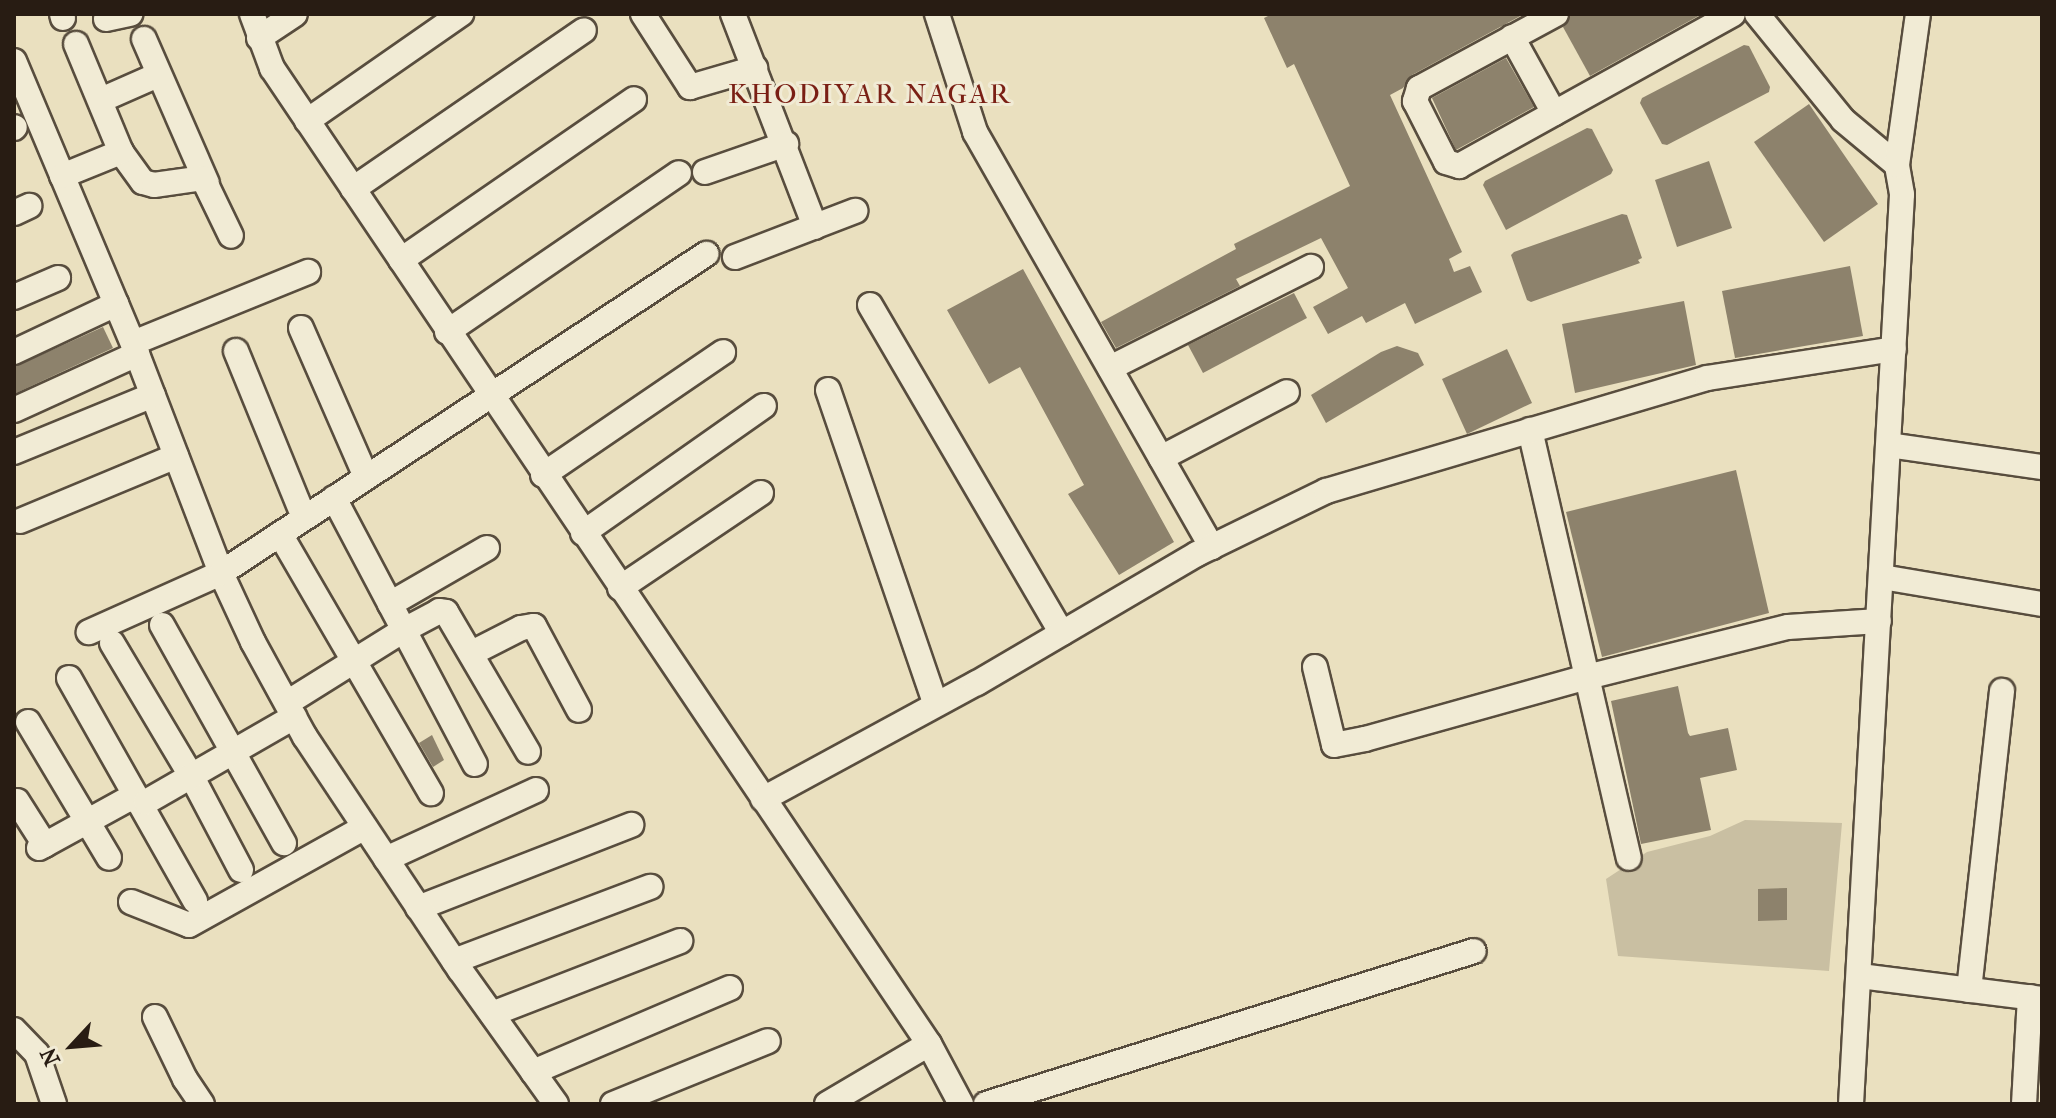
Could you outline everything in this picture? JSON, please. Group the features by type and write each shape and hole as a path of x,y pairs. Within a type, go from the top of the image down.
{"street":[{"path":"106,19 130,14"},
{"path":"252,14 272,68 489,395 929,1044 961,1104"},
{"path":"259,38 295,14"},
{"path":"307,121 461,14"},
{"path":"733,14 786,144 815,227"},
{"path":"937,14 975,132 1212,547"},
{"path":"1556,14 1419,88 1415,101 1446,162 1459,166 1733,14"},
{"path":"1757,14 1843,120 1897,165"},
{"path":"1851,1104 1902,194 1897,165 1918,14"},
{"path":"648,15 690,87 755,68"},
{"path":"353,189 584,30"},
{"path":"1512,37 1554,113"},
{"path":"144,39 231,236"},
{"path":"76,44 121,152 143,182 154,185 197,176 207,183"},
{"path":"14,61 135,348 221,573 253,642 290,710 418,908 556,1104"},
{"path":"101,100 158,75"},
{"path":"401,260 634,99"},
{"path":"705,172 786,144"},
{"path":"62,176 121,152"},
{"path":"447,332 679,173"},
{"path":"735,257 855,211"},
{"path":"89,632 221,573 706,254"},
{"path":"1110,368 1311,267"},
{"path":"14,410 135,348 308,272"},
{"path":"14,297 58,278"},
{"path":"14,352 116,304"},
{"path":"870,305 1062,633"},
{"path":"301,328 366,477"},
{"path":"763,799 1212,547 1326,491 1707,378 1894,349"},
{"path":"236,351 304,518"},
{"path":"543,475 723,352"},
{"path":"828,390 935,703"},
{"path":"1161,458 1287,392"},
{"path":"14,452 153,395"},
{"path":"583,533 764,406"},
{"path":"1530,430 1629,858"},
{"path":"1889,445 2042,467"},
{"path":"20,521 176,456"},
{"path":"620,588 761,493"},
{"path":"334,498 475,764"},
{"path":"280,534 431,793"},
{"path":"390,604 487,548"},
{"path":"1882,577 2042,604"},
{"path":"17,801 42,846 128,799 141,803 233,753 355,660 439,611 446,612 472,653 528,752"},
{"path":"1315,667 1334,745 1788,627 1879,621"},
{"path":"162,625 284,843"},
{"path":"472,653 521,628 534,626 579,710"},
{"path":"112,643 192,777 241,870"},
{"path":"69,678 195,901"},
{"path":"1969,990 2002,691"},
{"path":"28,722 109,858"},
{"path":"386,859 536,790"},
{"path":"418,908 631,825"},
{"path":"131,902 189,925 365,827"},
{"path":"454,961 650,887"},
{"path":"492,1014 680,941"},
{"path":"986,1104 1474,951"},
{"path":"1860,976 2036,998 2024,1104"},
{"path":"533,1072 730,988"},
{"path":"155,1017 185,1079 202,1104"},
{"path":"14,1030 37,1054 54,1104"},
{"path":"613,1104 768,1041"},
{"path":"827,1104 929,1044"}],"shaded area":[{"path":"1745,820 1842,823 1829,971 1618,956 1606,879 1647,852 1710,836"}],"building":[{"path":"1272,14 1524,14 1412,75 1403,88 1390,95 1462,252 1449,259 1454,272 1470,266 1482,292 1415,324 1405,303 1366,323 1362,316 1328,334 1313,307 1348,288 1321,238 1236,279 1240,286 1116,348 1101,322 1236,249 1234,244 1350,186 1294,64 1287,68 1264,18"},
{"path":"1571,14 1702,14 1590,76 1563,27"},
{"path":"1744,45 1749,46 1770,87 1769,92 1667,145 1662,144 1640,103 1642,98"},
{"path":"1506,58 1534,107 1456,150 1432,98"},
{"path":"1809,104 1878,204 1824,242 1754,142"},
{"path":"1587,128 1592,129 1613,170 1611,174 1506,230 1483,185 1485,181"},
{"path":"1709,161 1732,228 1677,247 1655,180"},
{"path":"1622,214 1627,215 1642,258 1638,260 1640,263 1531,302 1527,300 1511,255 1514,252"},
{"path":"1850,266 1863,336 1735,358 1722,291"},
{"path":"1023,269 1174,542 1119,575 1068,494 1084,485 1020,367 989,384 947,310"},
{"path":"1294,293 1307,318 1203,373 1188,345"},
{"path":"1684,301 1696,365 1575,393 1562,324"},
{"path":"103,327 113,348 14,394 14,367"},
{"path":"1397,346 1418,353 1424,365 1326,423 1311,395 1381,352"},
{"path":"1507,349 1532,403 1467,434 1442,379"},
{"path":"1736,470 1769,613 1602,657 1566,512"},
{"path":"1678,686 1690,736 1728,728 1737,770 1700,778 1711,830 1641,844 1611,701"},
{"path":"432,735 444,760 433,767 419,743"},
{"path":"1787,888 1787,920 1758,921 1758,889"}],"district":[{"name":"KHODIYAR NAGAR","path":"870,94"}]}
